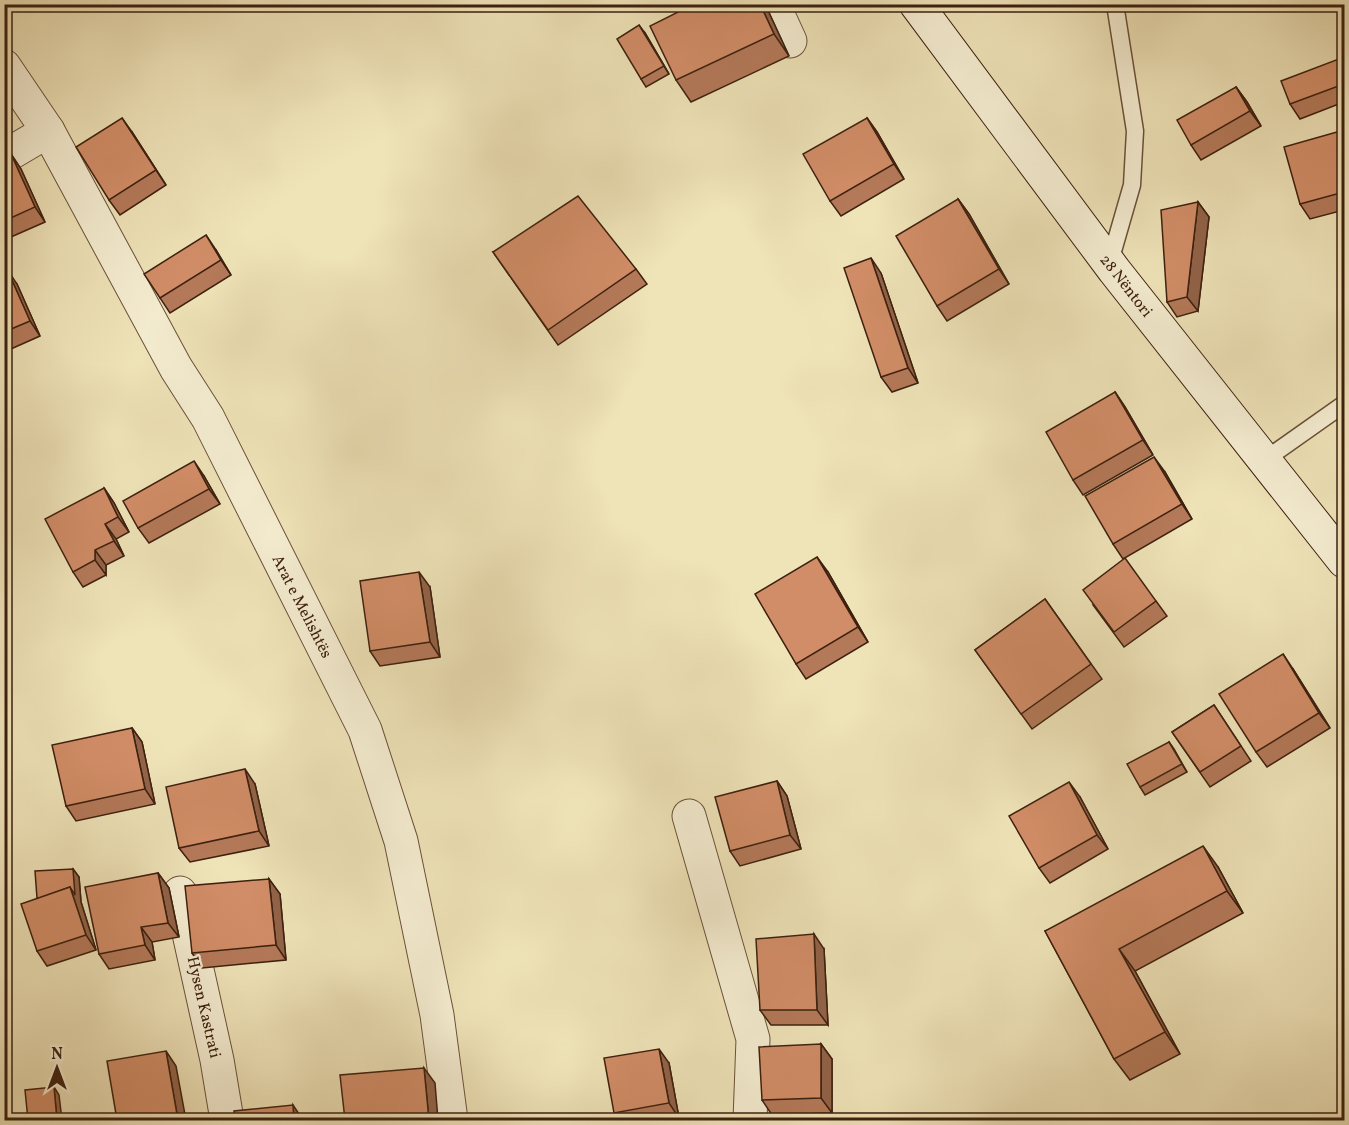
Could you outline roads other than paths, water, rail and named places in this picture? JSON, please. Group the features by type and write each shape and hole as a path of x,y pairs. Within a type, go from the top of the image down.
{"street":[{"path":"773,4 790,42"},
{"name":"28 Nëntori","path":"916,4 1114,270 1266,459 1344,561"},
{"name":"Arat e Melishtës","path":"4,66 48,131 176,368 208,418 365,730 400,842 437,1015 451,1120"},
{"path":"4,157 48,131"},
{"path":"689,816 753,1039 750,1120"},
{"name":"Hysen Kastrati","path":"180,893 217,1060 227,1120"}],"lane":[{"path":"1114,270 1113,251 1132,185 1136,131 1115,4"},
{"path":"1266,459 1344,404"}]}
